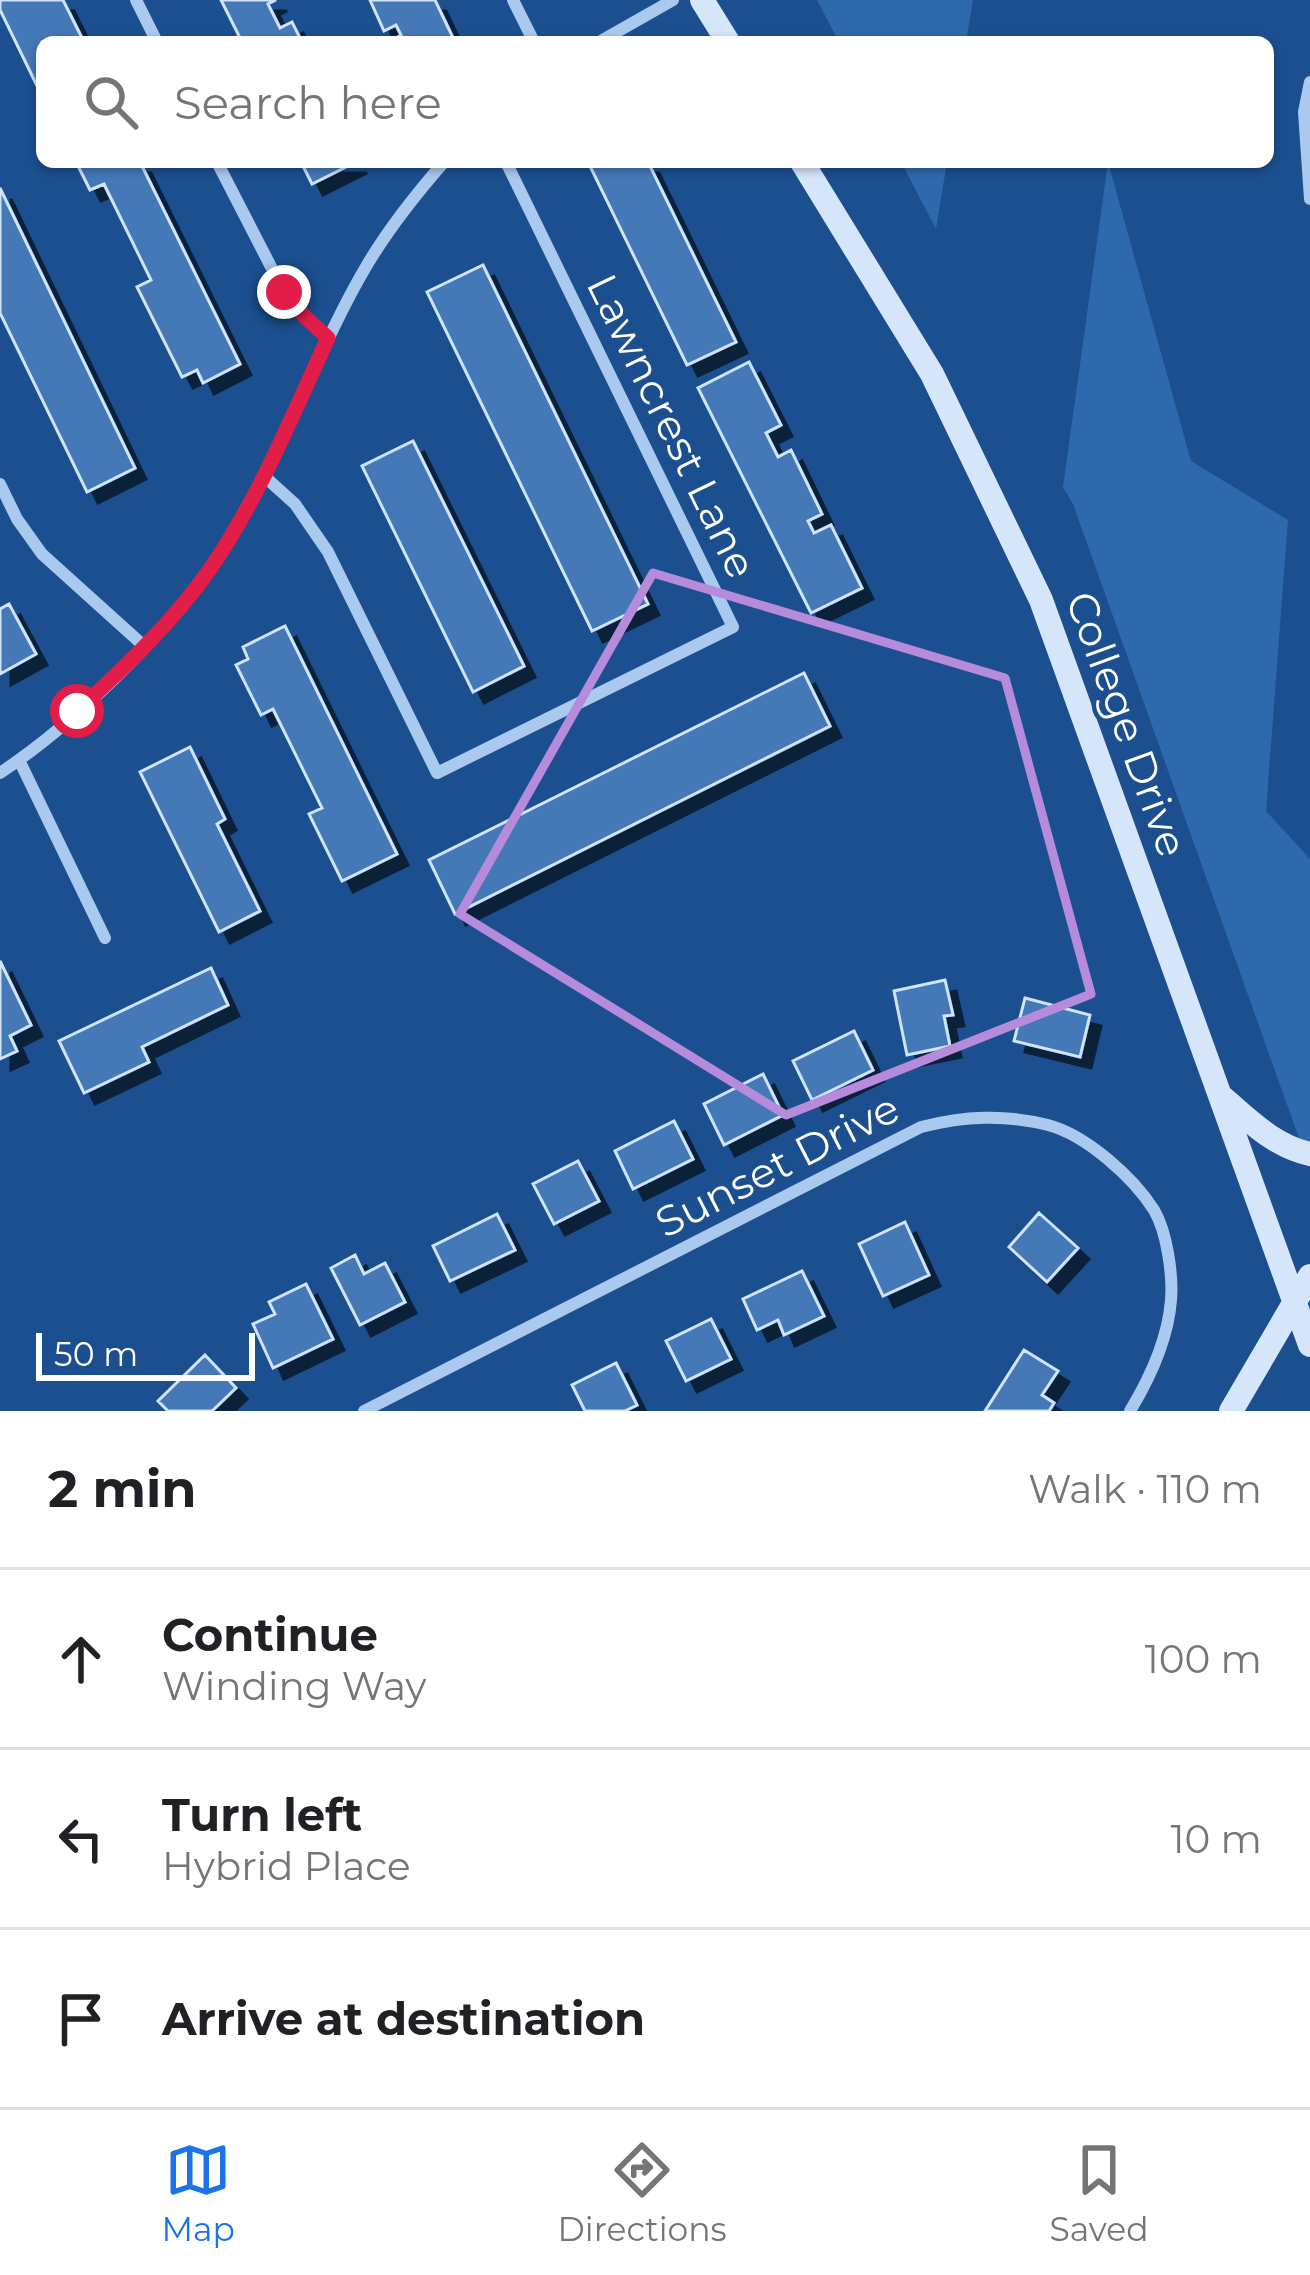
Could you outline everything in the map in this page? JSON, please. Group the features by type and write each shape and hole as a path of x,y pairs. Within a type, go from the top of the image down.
{"main road":[{"path":"702,0 724,36"},
{"name":"College Drive","path":"806,168 932,374 1041,600 1310,1345"},
{"path":"1222,1097 1286,1147 1310,1154"},
{"path":"1231,1411 1310,1276"}],"street":[{"path":"136,0 154,36"},
{"path":"513,0 531,36"},
{"path":"610,36 673,0"},
{"path":"1310,82 1304,112 1310,200"},
{"path":"220,168 284,292 328,338"},
{"path":"0,772 50,736 144,646 211,568 264,476 328,338 377,250 439,168"},
{"name":"Lawncrest Lane","path":"264,476 295,504 328,552 436,773 734,627 509,168"},
{"path":"0,484 17,520 42,554 144,646"},
{"path":"19,760 106,938"},
{"name":"Sunset Drive","path":"364,1411 921,1127 986,1116 1049,1125 1074,1136 1118,1168 1155,1212 1169,1260 1172,1298 1165,1335 1130,1411"}],"highlighted area":[{"path":"653,573 1005,678 1091,994 786,1115 460,914"}],"shaded area":[{"path":"817,0 973,0 967,36 836,36"},
{"path":"904,168 946,168 936,229"},
{"path":"1110,168 1191,461 1288,520 1266,811 1310,859 1310,1169 1073,504 1063,487"}],"building":[{"path":"0,0 63,0 81,36 36,36 36,84 0,10"},
{"path":"221,0 276,0 268,4 280,28 292,22 299,36 239,36"},
{"path":"370,0 435,0 452,36 399,36 396,25 384,31"},
{"path":"79,168 143,168 240,364 203,383 197,370 182,377 137,287 151,280 104,184 90,190"},
{"path":"304,168 344,168 312,184"},
{"path":"591,168 651,168 736,342 687,365"},
{"path":"0,188 135,468 87,492 0,313"},
{"path":"483,265 648,604 592,631 427,292"},
{"path":"749,362 781,425 766,433 778,457 791,450 822,514 808,521 814,533 831,525 862,588 811,613 698,388"},
{"path":"413,441 524,666 473,692 362,466"},
{"path":"9,604 36,654 0,674 0,609"},
{"path":"285,626 397,854 342,881 309,814 322,808 273,709 261,715 236,665 248,659 243,647"},
{"path":"804,673 830,726 455,914 429,860"},
{"path":"190,747 225,819 217,824 260,911 219,932 140,772"},
{"path":"0,961 31,1025 10,1036 17,1051 0,1059"},
{"path":"211,968 228,1005 142,1047 149,1062 84,1093 59,1041"},
{"path":"945,980 953,1015 944,1016 950,1046 907,1055 894,991"},
{"path":"1025,998 1090,1015 1080,1057 1014,1041"},
{"path":"854,1031 873,1070 812,1100 793,1061"},
{"path":"763,1074 783,1115 724,1145 704,1104"},
{"path":"674,1121 693,1159 633,1189 615,1151"},
{"path":"578,1161 599,1201 554,1224 533,1184"},
{"path":"1039,1213 1078,1248 1047,1282 1009,1247"},
{"path":"497,1214 515,1250 450,1281 433,1246"},
{"path":"905,1222 929,1275 883,1296 859,1244"},
{"path":"355,1255 364,1274 385,1263 405,1302 360,1325 331,1268"},
{"path":"802,1271 824,1316 784,1335 778,1320 757,1330 743,1299"},
{"path":"306,1284 333,1339 273,1368 253,1324 275,1314 269,1302"},
{"path":"711,1319 731,1359 686,1381 666,1341"},
{"path":"1024,1350 1058,1371 1042,1395 1054,1403 1049,1411 985,1411"},
{"path":"205,1355 236,1388 212,1411 168,1411 158,1401"},
{"path":"616,1363 637,1405 625,1411 585,1411 572,1385"}],"route":[{"path":"77,711 188,598 211,568 264,476 328,338 284,292"}]}
